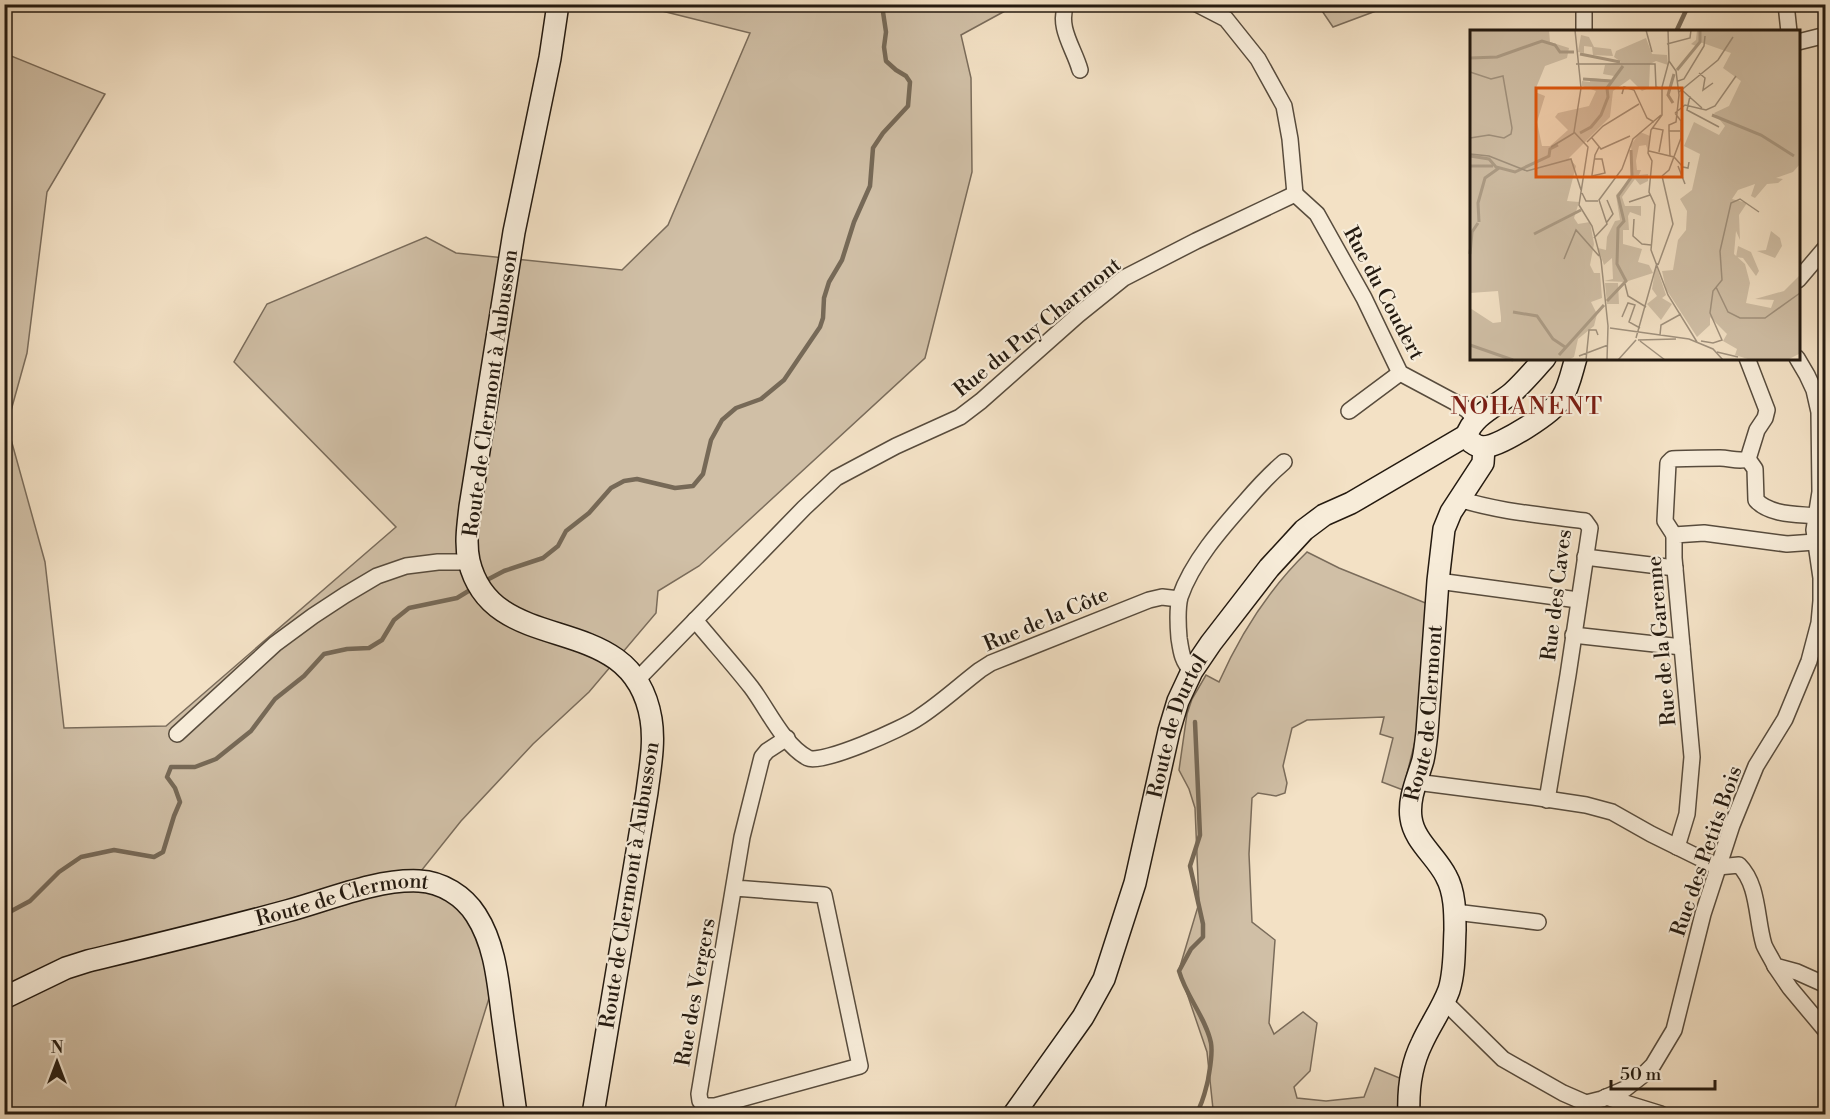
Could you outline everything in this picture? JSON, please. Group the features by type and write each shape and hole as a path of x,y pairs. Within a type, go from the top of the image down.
{"street":[{"name":"Route de Clermont à Aubusson","path":"558,4 552,48 508,269 467,535 469,562 480,587 500,610 523,623 583,641 602,650 625,667 636,681 651,718 651,763 593,1114"},
{"path":"1066,4 1064,32 1080,70"},
{"path":"1197,4 1226,19 1258,59 1284,106 1290,139 1294,194"},
{"path":"1584,4 1584,30"},
{"path":"1786,4 1789,30"},
{"path":"1800,42 1826,35"},
{"name":"Rue du Coudert","path":"1294,194 1317,214 1364,298 1400,373 1467,410 1471,428"},
{"name":"Rue du Puy Charmont","path":"636,681 836,478 896,446 960,417 988,396 1078,315 1124,278 1294,194"},
{"path":"1800,278 1826,247"},
{"name":"Route de Durtol","path":"1014,1114 1083,1017 1104,979 1135,883 1169,731 1178,701 1192,671 1211,643 1269,568 1304,530 1324,515 1351,503 1471,428 1513,392 1543,360"},
{"path":"1471,428 1473,444 1484,447 1534,423 1562,398 1575,360"},
{"path":"1748,360 1767,410 1757,429 1748,459"},
{"name":"Rue des Petits Bois","path":"1585,1109 1625,1089 1643,1075 1653,1065 1674,1030 1703,914 1732,825 1756,766 1785,718 1809,661 1819,623 1821,601 1821,578 1815,542 1815,516 1822,481 1819,412 1814,390 1798,360"},
{"path":"1349,411 1400,373"},
{"name":"Route de Clermont","path":"1408,1114 1412,1071 1421,1044 1438,1016 1451,981 1455,912 1451,888 1446,876 1412,824 1412,795 1424,757 1444,529 1450,512 1483,463 1484,447"},
{"path":"1674,535 1665,521 1664,510 1668,463 1672,459 1724,458 1740,462 1748,459"},
{"path":"1748,459 1755,469 1756,500 1761,507 1815,516"},
{"path":"1192,671 1185,664 1180,648 1179,599 1186,582 1214,537 1260,485 1284,462"},
{"name":"Rue des Caves","path":"1459,499 1522,513 1585,521 1590,528 1547,800"},
{"name":"Rue de la Garenne","path":"1677,847 1688,814 1692,757 1674,535 1704,533 1787,544 1815,542"},
{"path":"1585,557 1675,568"},
{"path":"177,734 275,644 313,616 377,576 406,566 438,562 469,562"},
{"path":"1438,581 1578,600"},
{"name":"Rue de la Côte","path":"695,620 751,687 787,738 801,754 811,760 839,754 903,728 991,663 1149,600 1162,597 1179,599"},
{"path":"1573,635 1682,647"},
{"name":"Rue des Vergers","path":"735,888 824,895 860,1066 715,1106 705,1106 700,1101 699,1094 742,837 762,757 787,738"},
{"path":"1416,782 1586,805 1612,812 1718,867 1739,865 1747,872 1765,946 1775,966 1790,988 1826,1030"},
{"name":"Route de Clermont","path":"4,998 66,968 88,961 366,888 399,882 422,881 452,891 467,904 476,914 489,941 497,978 516,1114"},
{"path":"1455,912 1538,922"},
{"path":"1775,966 1797,972 1826,985"},
{"path":"1444,1001 1503,1059 1563,1093 1585,1109"},
{"path":"1606,1097 1661,1114"}],"shaded area":[{"path":"638,5 1016,5 961,35 971,78 972,172 925,358 699,566 658,591 656,613 589,692 533,744 461,821 421,871 461,896 495,979 453,1114 5,1114 4,53 105,94 47,192 27,353 7,425 45,562 64,728 166,726 396,527 234,362 267,304 426,237 456,253 622,270 668,225 750,33"},
{"path":"1318,5 1392,5 1333,27"},
{"path":"1307,552 1339,568 1428,604 1420,721 1403,790 1382,782 1393,738 1380,734 1384,717 1307,720 1292,728 1283,766 1287,783 1285,793 1276,796 1258,793 1252,798 1249,854 1252,922 1275,940 1269,1023 1274,1034 1303,1012 1317,1023 1310,1071 1294,1087 1297,1098 1326,1101 1364,1097 1375,1068 1402,1079 1404,1114 1189,1114 1191,1110 1213,1109 1207,1052 1179,970 1199,903 1195,808 1189,789 1179,770 1187,714 1192,699 1206,675 1219,682 1236,647 1257,613 1293,566"}],"waterway":[{"path":"485,581 504,571 543,558 558,546 566,531 589,513 611,488 624,481 637,479 675,488 693,486 703,474 711,440 722,420 736,408 761,399 784,380 820,327 829,282 842,260 854,222 870,186 873,148 883,133 908,106 910,82 906,76 886,61 883,12 885,4"},
{"path":"1677,30 1689,4"},
{"path":"4,915 30,901 59,872 81,857 114,850 154,857 163,852 180,802 175,788 167,777 171,767 195,767 216,759 251,731 275,699 304,676 324,654 347,649 369,648 382,640 394,620 409,608 457,598 475,587"},
{"path":"1195,722 1200,835 1190,866 1203,924 1203,937 1191,949 1179,971 1205,1025 1211,1043 1208,1080 1196,1114"}],"district":[{"name":"NOHANENT","path":"1527,406"}]}
